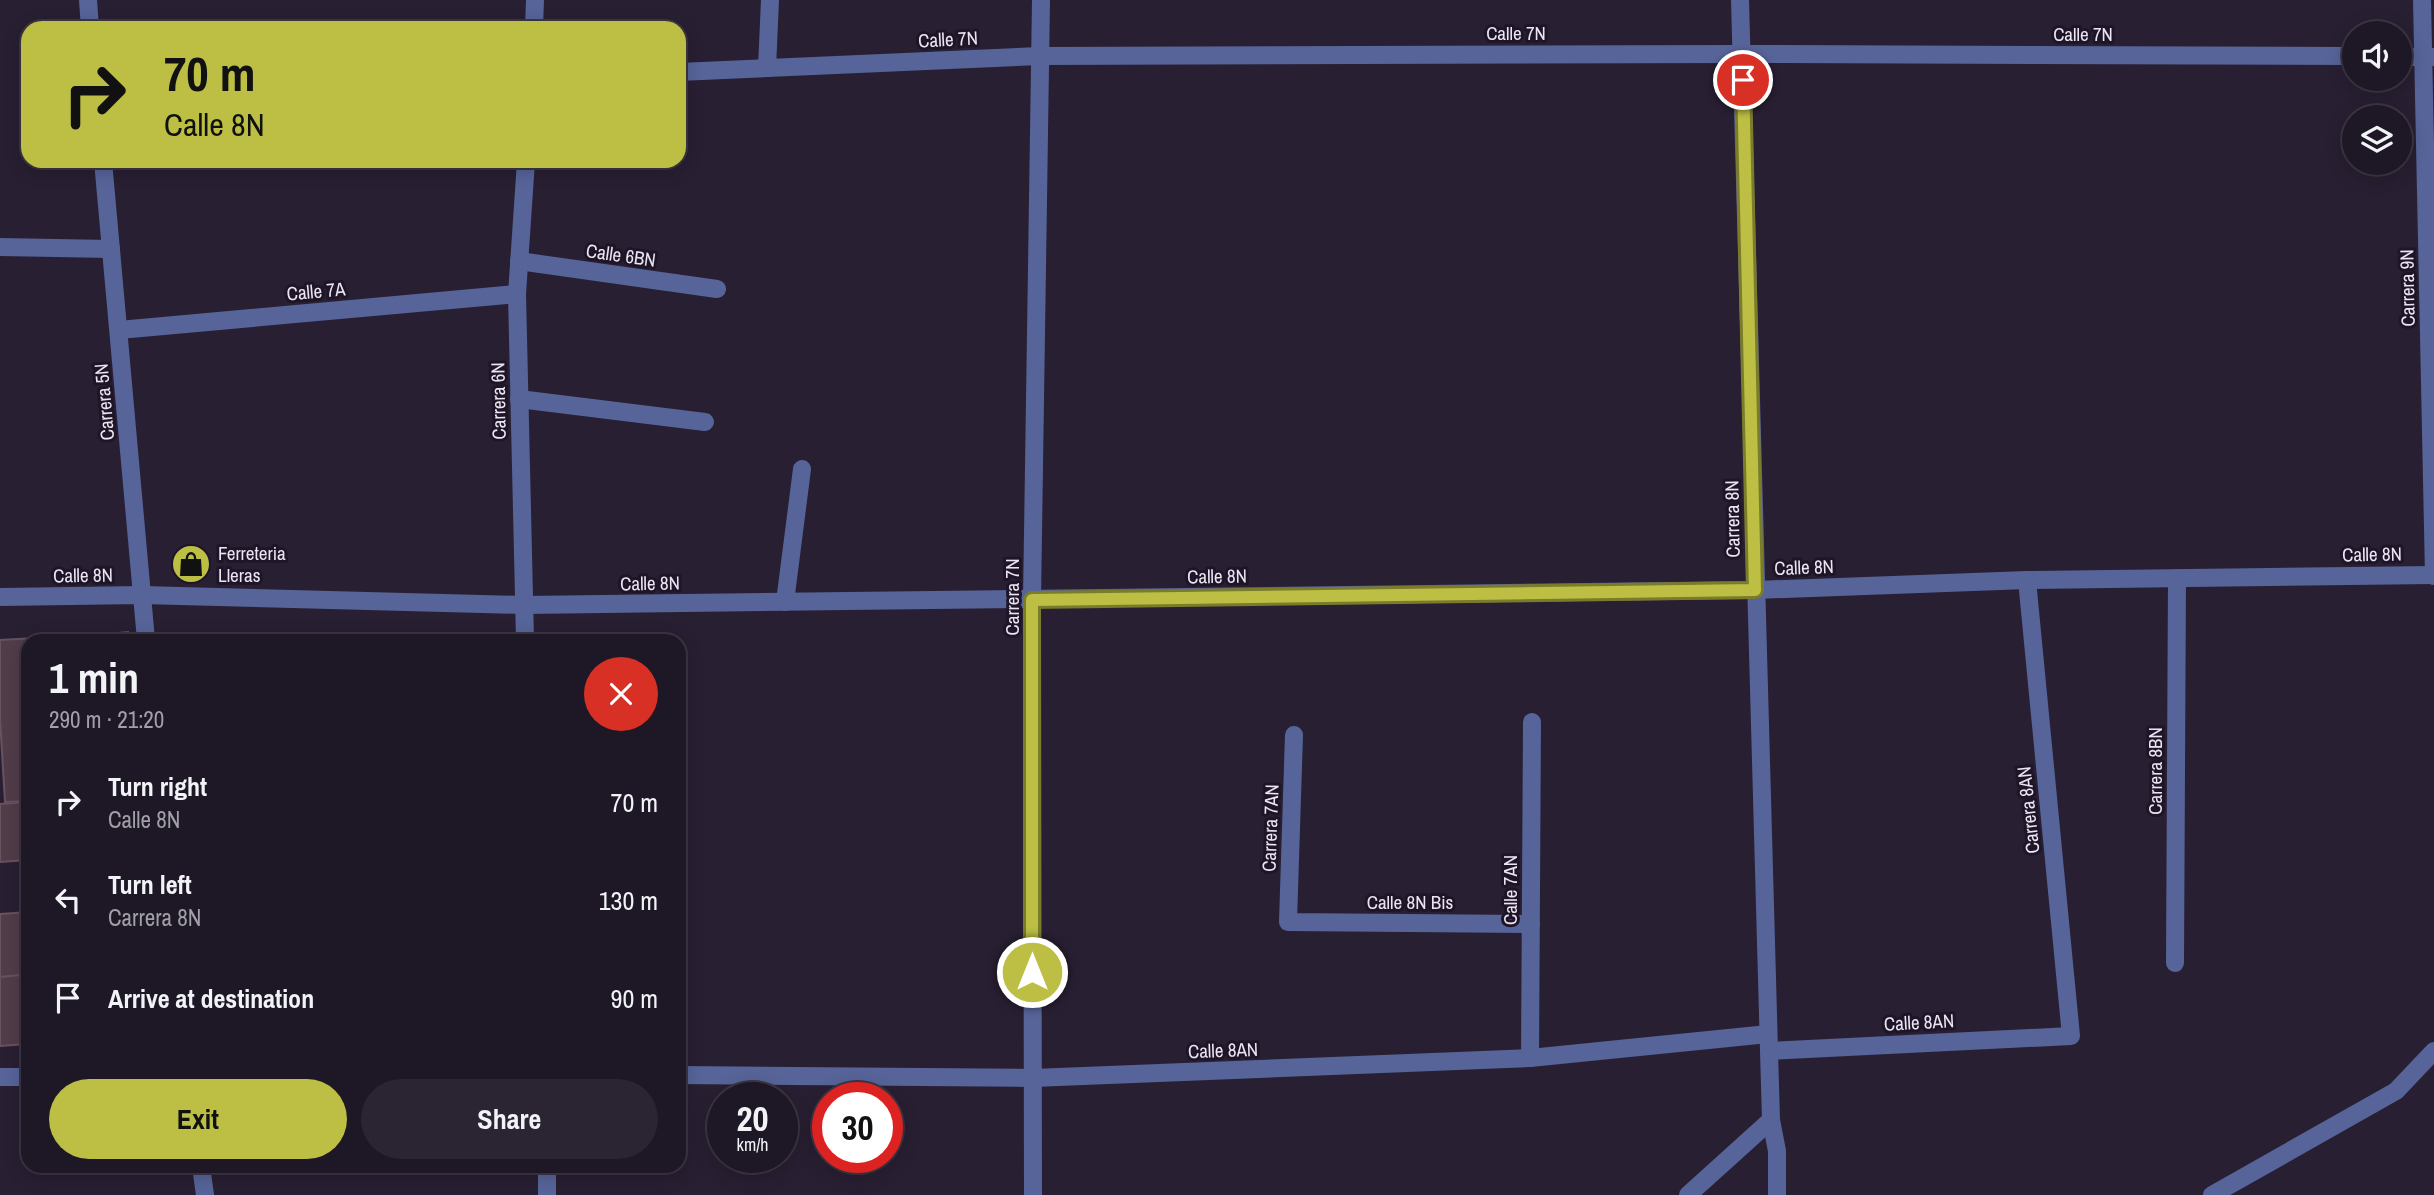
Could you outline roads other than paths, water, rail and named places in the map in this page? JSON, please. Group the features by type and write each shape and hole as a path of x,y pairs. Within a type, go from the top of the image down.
{"street":[{"path":"88,0 90,21"},
{"path":"534,21 535,0"},
{"path":"767,68 770,0"},
{"name":"Carrera 7N","path":"1032,1195 1032,600 1041,0"},
{"name":"Carrera 8N","path":"1740,0 1768,1042 1771,1120 1777,1151 1777,1195"},
{"name":"Carrera 9N","path":"2422,0 2429,57 2434,575"},
{"name":"Calle 7N","path":"686,72 1039,56 2342,56"},
{"name":"Carrera 5N","path":"104,168 145,634"},
{"name":"Carrera 6N","path":"525,634 517,294 526,168"},
{"path":"0,247 111,250"},
{"name":"Calle 6BN","path":"519,261 717,289"},
{"name":"Calle 7A","path":"119,330 517,294"},
{"path":"519,399 705,422"},
{"path":"785,602 802,469"},
{"name":"Calle 8N","path":"0,597 142,595 523,605 1755,590 2027,580 2434,575"},
{"name":"Carrera 8BN","path":"2175,963 2177,578"},
{"name":"Carrera 8AN","path":"2027,580 2071,1036"},
{"name":"Calle 7AN","path":"1530,1058 1532,722"},
{"name":"Carrera 7AN","path":"1289,922 1294,735"},
{"name":"Calle 8N Bis","path":"1289,922 1531,924"},
{"name":"Calle 8AN","path":"686,1075 1032,1079 1530,1058 1768,1042 2071,1036"},
{"path":"2213,1195 2396,1091 2434,1051"},
{"path":"0,1077 21,1077"},
{"path":"1688,1195 1771,1120"},
{"path":"202,1173 205,1195"},
{"path":"547,1173 547,1195"}],"place":[{"name":"Ferreteria Lleras","path":"191,564"}]}
